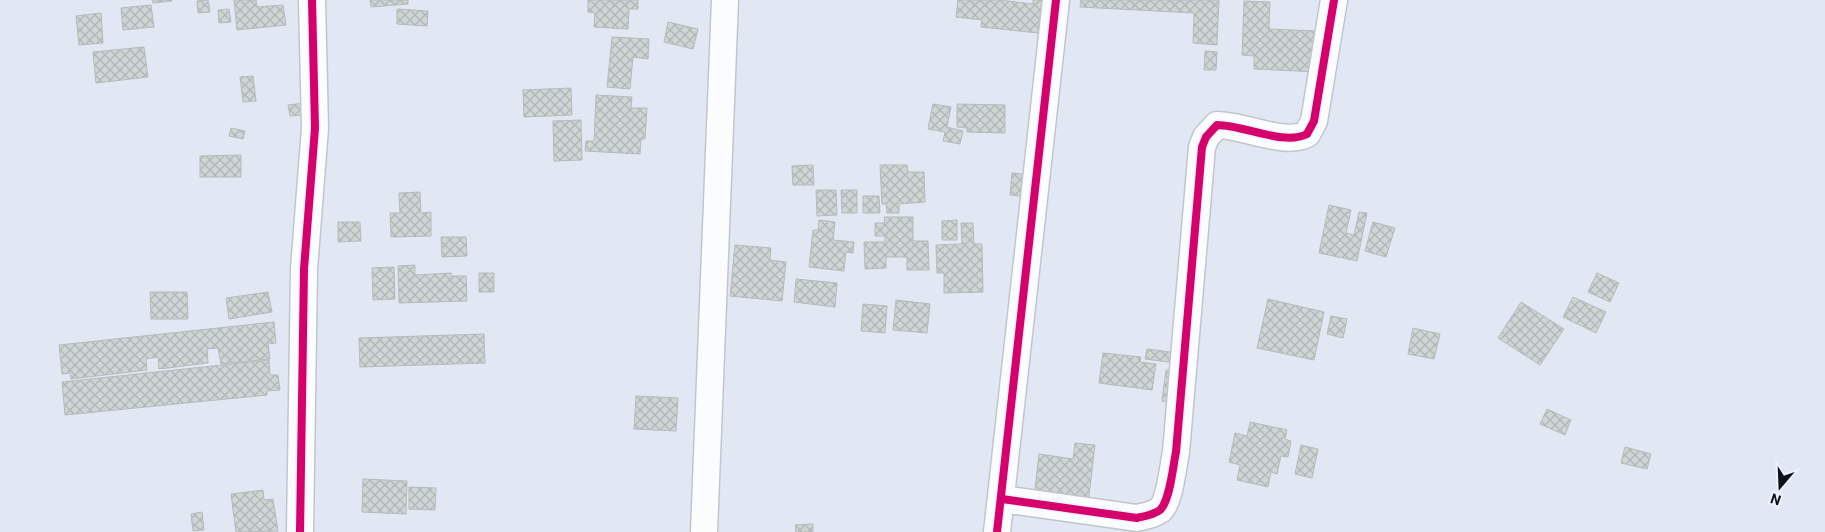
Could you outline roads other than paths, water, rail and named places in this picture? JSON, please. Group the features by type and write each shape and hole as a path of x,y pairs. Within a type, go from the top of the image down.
{"street":[{"path":"300,532 304,269 315,128 312,0"},
{"path":"704,532 725,0"},
{"path":"997,532 1056,0"},
{"path":"1002,499 1137,518 1151,515 1161,509 1166,502 1176,452 1200,159 1204,142 1211,130 1217,125 1229,125 1292,139 1307,134 1314,121 1334,0"}]}
